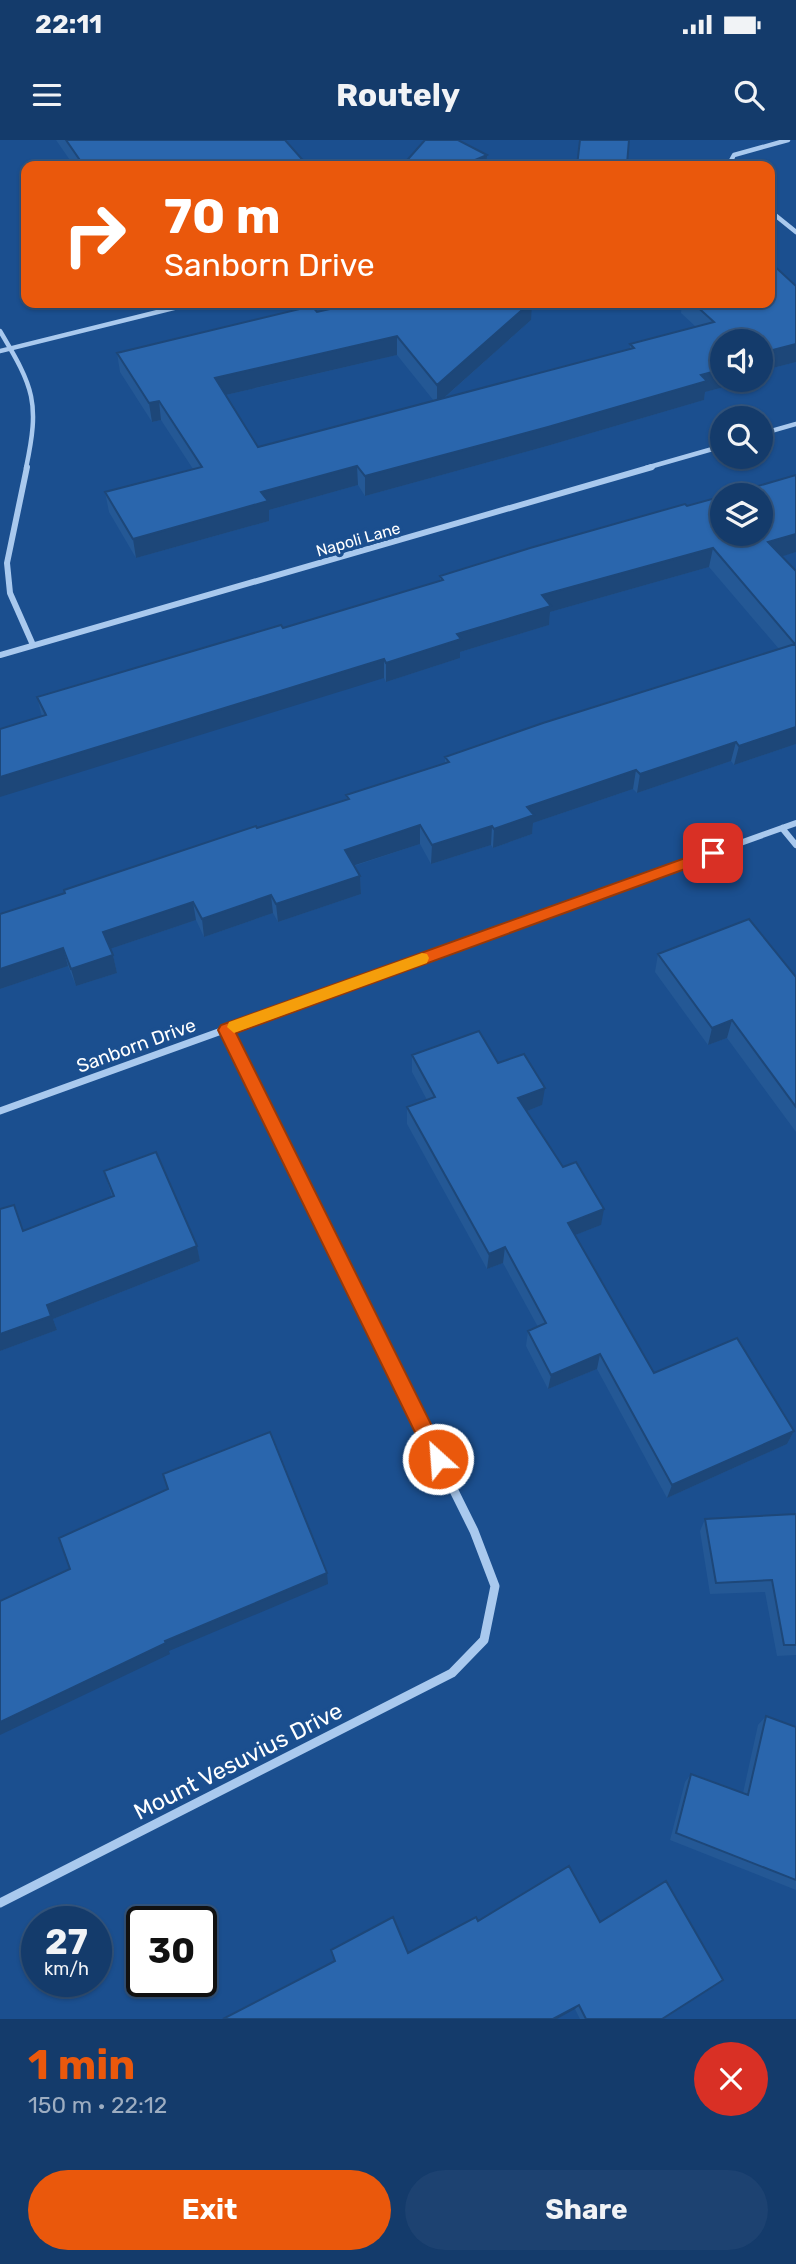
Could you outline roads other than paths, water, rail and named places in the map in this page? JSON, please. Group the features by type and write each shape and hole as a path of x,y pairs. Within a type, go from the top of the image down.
{"street":[{"path":"730,161 734,155 741,152 788,140"},
{"path":"775,215 796,232"},
{"path":"0,351 174,308"},
{"path":"0,331 31,390 34,413 31,443 6,558 8,586 33,645"},
{"path":"773,431 796,424"},
{"name":"Napoli Lane","path":"0,655 710,450"},
{"name":"Sanborn Drive","path":"0,1111 796,823"},
{"path":"782,828 796,845"},
{"name":"Mount Vesuvius Drive","path":"0,1903 452,1673 484,1640 495,1586 474,1531 226,1030"}]}
